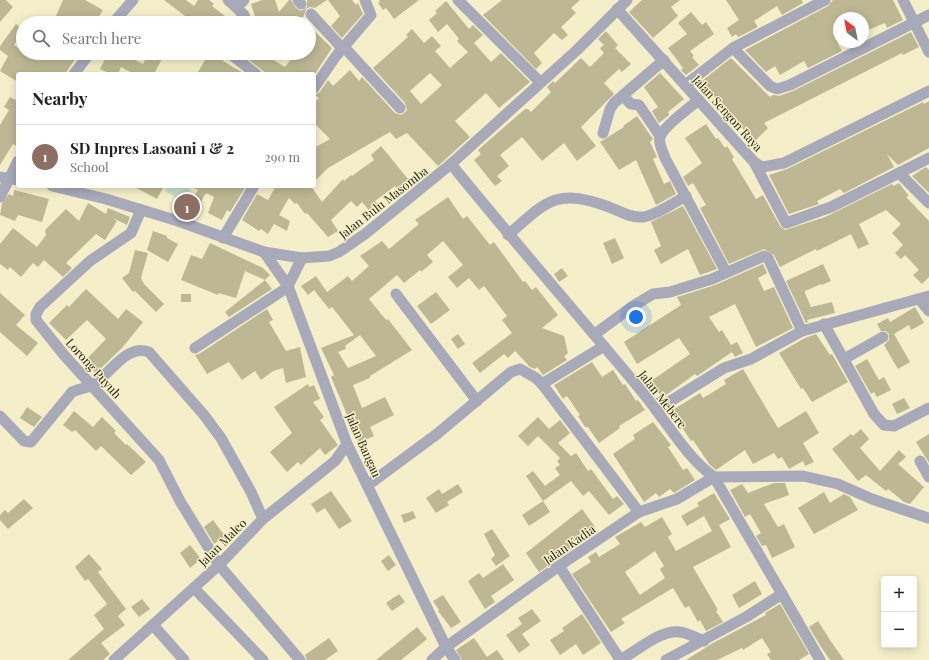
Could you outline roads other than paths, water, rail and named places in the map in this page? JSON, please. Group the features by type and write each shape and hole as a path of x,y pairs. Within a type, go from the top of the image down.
{"street":[{"path":"119,16 133,0"},
{"path":"316,85 343,47 371,15 366,0"},
{"path":"458,0 540,82"},
{"name":"Jalan Bulu Masomba","path":"60,188 106,199 264,252 302,258 329,256 343,250 401,206 451,164 577,50 627,0"},
{"path":"686,84 733,48 824,0"},
{"path":"903,0 929,52"},
{"path":"236,2 244,16"},
{"name":"Jalan Sengon Raya","path":"617,9 686,84 698,100 754,162 766,168 784,163 929,91"},
{"path":"733,48 770,86 777,89 790,85 929,15"},
{"path":"316,19 400,108"},
{"path":"76,72 85,60"},
{"path":"239,60 254,72"},
{"path":"603,132 610,109 664,60"},
{"path":"623,96 630,104 639,106 660,136 660,142 665,158 726,272"},
{"path":"660,136 678,116 698,100"},
{"path":"754,162 786,223 830,207 929,158"},
{"name":"Jalan Mebere","path":"451,164 508,234 595,334 656,410 692,458 714,477 820,660"},
{"path":"0,197 16,165"},
{"path":"899,173 929,203"},
{"path":"223,238 253,188"},
{"path":"508,234 536,210 552,201 564,198 587,199 634,216 642,217 686,196"},
{"name":"Lorong Puyuh","path":"141,210 131,233 90,261 40,307 36,314 36,320 92,386 159,460 180,501 219,565 300,660"},
{"name":"Jalan Bangau","path":"264,252 288,287 347,444 446,647 455,660"},
{"path":"595,334 633,306 653,294 670,292 712,279 766,256 802,331"},
{"path":"195,348 288,287 302,258"},
{"path":"396,294 477,402"},
{"path":"656,410 724,368 751,359 802,331 924,297 929,311"},
{"path":"824,324 874,414 884,425 894,426 929,408"},
{"path":"844,359 883,337"},
{"path":"542,384 604,346"},
{"path":"0,416 24,441 29,442 72,392 92,386 131,352 141,349 149,352 204,415 221,438 247,485 263,519"},
{"path":"368,485 437,434 516,369 525,370 542,384 639,512"},
{"name":"Jalan Maleo","path":"114,660 219,565 263,519 335,461 347,444"},
{"path":"920,461 929,477"},
{"path":"714,477 803,476 838,484 872,499 929,518"},
{"name":"Jalan Kadia","path":"446,647 559,566 639,512 677,499 714,477"},
{"path":"559,566 619,658 623,658 661,636 672,632 682,632 704,641"},
{"path":"194,588 263,660"},
{"path":"666,660 704,641 782,594"},
{"path":"153,625 184,660"},
{"path":"432,660 446,647"}],"place":[{"name":"SD Inpres Lasoani 1 & 2","path":"187,207"}]}
